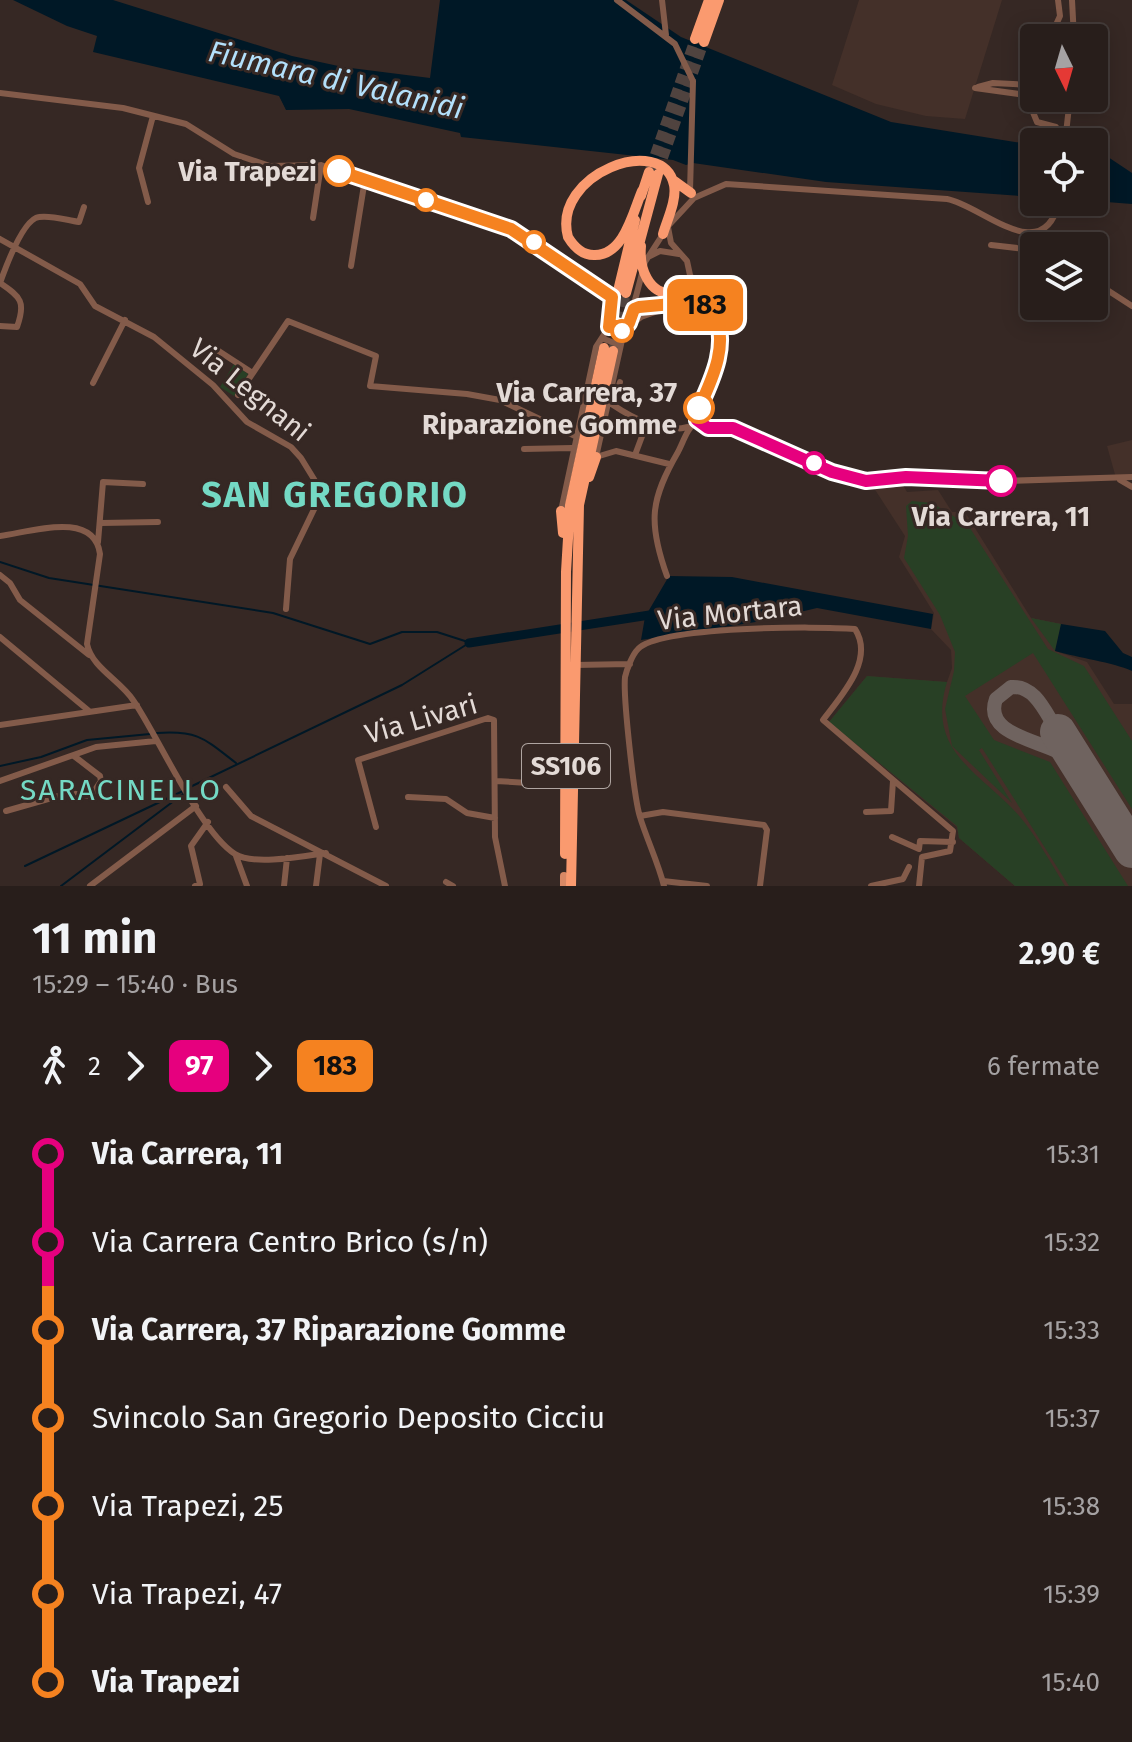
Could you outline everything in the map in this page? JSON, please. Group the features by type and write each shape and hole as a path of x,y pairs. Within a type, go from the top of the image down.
{"highway":[{"path":"709,0 699,40 719,0"},
{"path":"647,191 614,248 593,255 573,245 566,228 570,209 580,189 596,174 634,162 664,169 693,195"},
{"path":"622,292 653,173"},
{"path":"665,231 674,194 671,178"},
{"path":"647,191 642,265 654,288 673,294"},
{"name":"SS106","path":"568,881 571,583 579,505 607,346"},
{"name":"SS106","path":"571,583 566,572 577,465 607,346"},
{"path":"579,505 596,457"},
{"path":"561,511 566,572"}],"street":[{"path":"617,0 666,32 693,81 694,152 688,180 693,195"},
{"path":"662,0 666,32"},
{"path":"1056,24 1060,16 1058,0"},
{"path":"1072,0 1073,24"},
{"path":"1020,83 993,83 975,88 1020,94"},
{"path":"0,93 123,108 186,124 234,154 270,166 321,165 499,224 551,252 612,297 607,346"},
{"path":"1033,112 1037,122 1057,128"},
{"path":"148,202 139,168 153,116"},
{"path":"313,218 321,165"},
{"path":"351,266 365,179"},
{"path":"561,511 596,347 614,345 622,334 634,309 646,260 693,195 740,183 947,199 975,208 1018,233 1040,230 1054,216"},
{"path":"0,326 17,327 23,309 21,297 0,283 14,247 32,219 42,217 79,222 84,207"},
{"path":"665,231 689,265 690,275 685,287 673,294"},
{"name":"Via Legnani","path":"0,239 80,284 95,306 125,320 190,365 247,422 291,447 317,484 315,512 299,535 290,559 286,609"},
{"path":"991,245 1020,248"},
{"path":"646,260 660,251 682,256"},
{"path":"667,576 653,534 657,492 689,427 697,420 720,347 719,325 713,310 690,275"},
{"path":"638,284 650,306"},
{"path":"1108,290 1132,306"},
{"path":"673,294 697,291 707,299"},
{"path":"629,323 683,303"},
{"path":"634,309 702,303 713,310"},
{"path":"634,309 641,317"},
{"path":"93,383 125,320"},
{"path":"238,395 288,321 376,356 370,386 467,394 500,400 575,436"},
{"path":"596,457 622,334 617,326 609,327"},
{"path":"211,346 251,372"},
{"path":"620,382 613,405 647,423 677,429 689,427"},
{"path":"697,420 708,428 733,428 832,472 866,481 906,477 1120,480 1132,477"},
{"path":"635,455 647,423"},
{"path":"601,437 616,451"},
{"path":"524,449 572,448"},
{"path":"596,457 616,451 669,464"},
{"path":"1120,480 1132,487"},
{"path":"89,655 87,644 98,572 103,482 143,484"},
{"path":"101,523 158,522"},
{"path":"0,536 76,527 90,532 98,542"},
{"path":"0,575 10,583 20,600 89,655 137,705 195,804 236,856 247,886"},
{"name":"Via Mortara","path":"664,884 640,816 625,678 638,650 648,643 760,627 855,629 862,651 852,680 823,720 893,781"},
{"path":"0,637 89,711"},
{"path":"572,659 630,664"},
{"path":"0,725 137,705"},
{"name":"Via Livari","path":"376,827 358,760 488,718 497,725 495,818 505,886"},
{"path":"0,781 96,747 156,739"},
{"path":"6,811 69,793 91,796 101,781 100,776 74,756"},
{"path":"496,781 545,784"},
{"path":"866,812 891,811 893,781"},
{"path":"893,781 953,831 950,851 922,857 919,886"},
{"path":"226,787 251,816 386,886"},
{"path":"408,797 446,799 467,813 495,818"},
{"path":"90,886 195,804"},
{"path":"640,816 663,812 764,825 767,830 760,886"},
{"path":"195,886 200,884 191,846 208,822"},
{"path":"892,837 919,849 920,841 953,842"},
{"path":"236,856 287,858 323,853"},
{"path":"318,885 323,853"},
{"path":"284,886 287,858"},
{"path":"871,886 903,879 909,867"},
{"path":"664,884 707,886"}],"shaded area":[{"path":"859,0 1002,0 965,119 926,116 876,104 832,85"},
{"path":"1132,440 1132,475 1116,478 1107,446"},
{"path":"891,482 895,488 903,485 907,492 938,490 952,512 965,512 1031,618 1061,624 1055,651 1087,662 1114,704 1132,704 1132,886 1015,886 959,838 957,827 829,722 867,676 947,682 952,668 951,650 931,629 934,613 899,557 905,536 872,485"}],"green space":[{"path":"234,364 248,374 234,396 220,387"},
{"path":"912,501 932,503 968,525 1048,649 1084,666 1132,741 1132,809 1033,653 965,696 994,740 1050,762 1128,886 1069,886 982,748 979,750 1012,803 952,746 945,709 955,652 940,615 904,558 908,536 906,506"},
{"path":"1031,618 1061,624 1055,651"},
{"path":"867,676 947,682 942,707 944,728 952,746 978,777 1025,823 1065,886 1015,886 959,838 957,826 829,722"}],"water":[{"name":"Fiumara di Valanidi","path":"13,0 113,0 292,56 343,67 430,78 440,0 626,0 681,37 891,122 1020,143 1020,196 826,182 693,163 686,165 673,160 461,137 460,133 349,109 286,110 279,96 93,52 97,36 67,26"},
{"path":"1108,157 1132,173 1132,204 1108,202"},
{"path":"669,576 732,577 933,614 931,629 817,608 762,621 641,640 645,617"},
{"path":"1061,624 1105,631 1123,653 1132,657 1132,671 1055,651"}],"waterway":[{"path":"0,562 49,578 273,613 370,644 402,632 437,632 468,642"},
{"path":"469,643 656,614"},
{"path":"188,788 402,685 469,643"},
{"path":"157,733 182,733 200,738 236,763"},
{"path":"0,766 41,757 87,740 150,734"},
{"path":"61,886 191,788"},
{"path":"25,866 183,791"}],"taxiway":[{"path":"1058,732 1039,702 1027,691 1011,687 996,699 994,713 999,723 1023,738 1067,756 1077,764"}],"runway":[{"path":"1058,732 1132,850"}],"tunnel":[{"path":"650,169 695,39"},
{"path":"658,172 704,42"},
{"path":"613,351 626,293"}],"bus line":[{"name":"183","path":"339,171 499,224 551,252 612,297 609,327 617,326 622,331 634,309 639,307 694,302 713,310 719,325 720,347 712,379 699,408"},
{"name":"97","path":"699,408 696,414 701,425 733,428 852,478 866,481 906,477 1001,481"}],"place":[{"name":"Via Trapezi","path":"339,171"},
{"name":"Via Carrera, 37 Riparazione Gomme","path":"699,408"},
{"name":"Via Carrera, 11","path":"1001,481"}],"district":[{"name":"SAN GREGORIO","path":"335,495"},
{"name":"SARACINELLO","path":"121,790"}]}
